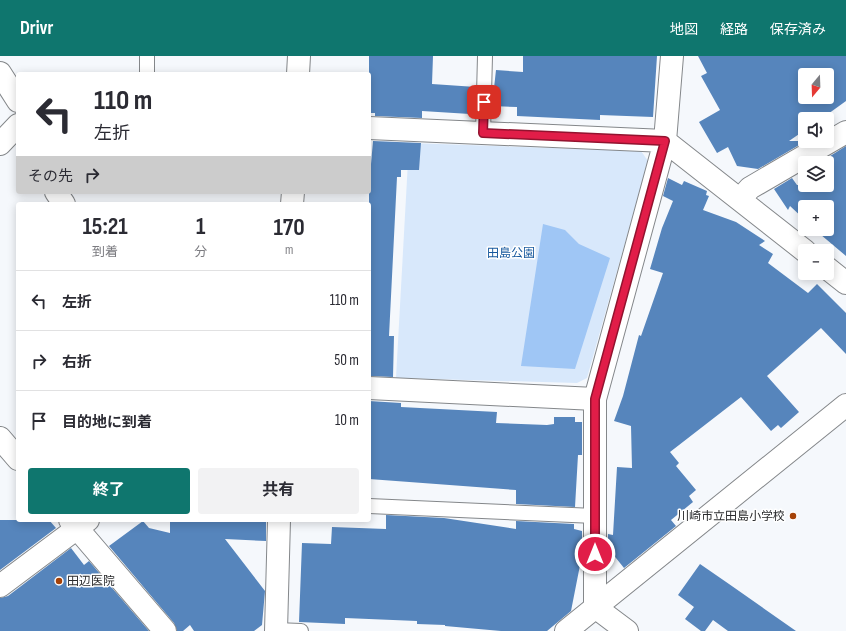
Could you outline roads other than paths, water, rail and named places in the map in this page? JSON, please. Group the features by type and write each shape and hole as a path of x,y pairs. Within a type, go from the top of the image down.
{"street":[{"path":"298,72 299,56"},
{"path":"595,607 595,399 665,141 672,56"},
{"path":"0,73 16,97"},
{"path":"371,128 665,141 798,245"},
{"path":"740,199 750,188 846,132"},
{"path":"834,274 846,283"},
{"path":"371,388 595,399"},
{"path":"566,631 846,405"},
{"path":"0,438 16,457"},
{"path":"276,630 279,522"},
{"path":"0,586 78,523 165,631"},
{"path":"595,607 627,631"}],"lane":[{"path":"147,72 148,56"},
{"path":"483,133 485,56"},
{"path":"371,506 595,516"},
{"path":"276,630 301,631"}],"place":[{"name":"川崎市立田島小学校","path":"793,516"},
{"name":"田辺医院","path":"59,581"}],"park label":[{"name":"田島公園","path":"511,253"}]}
